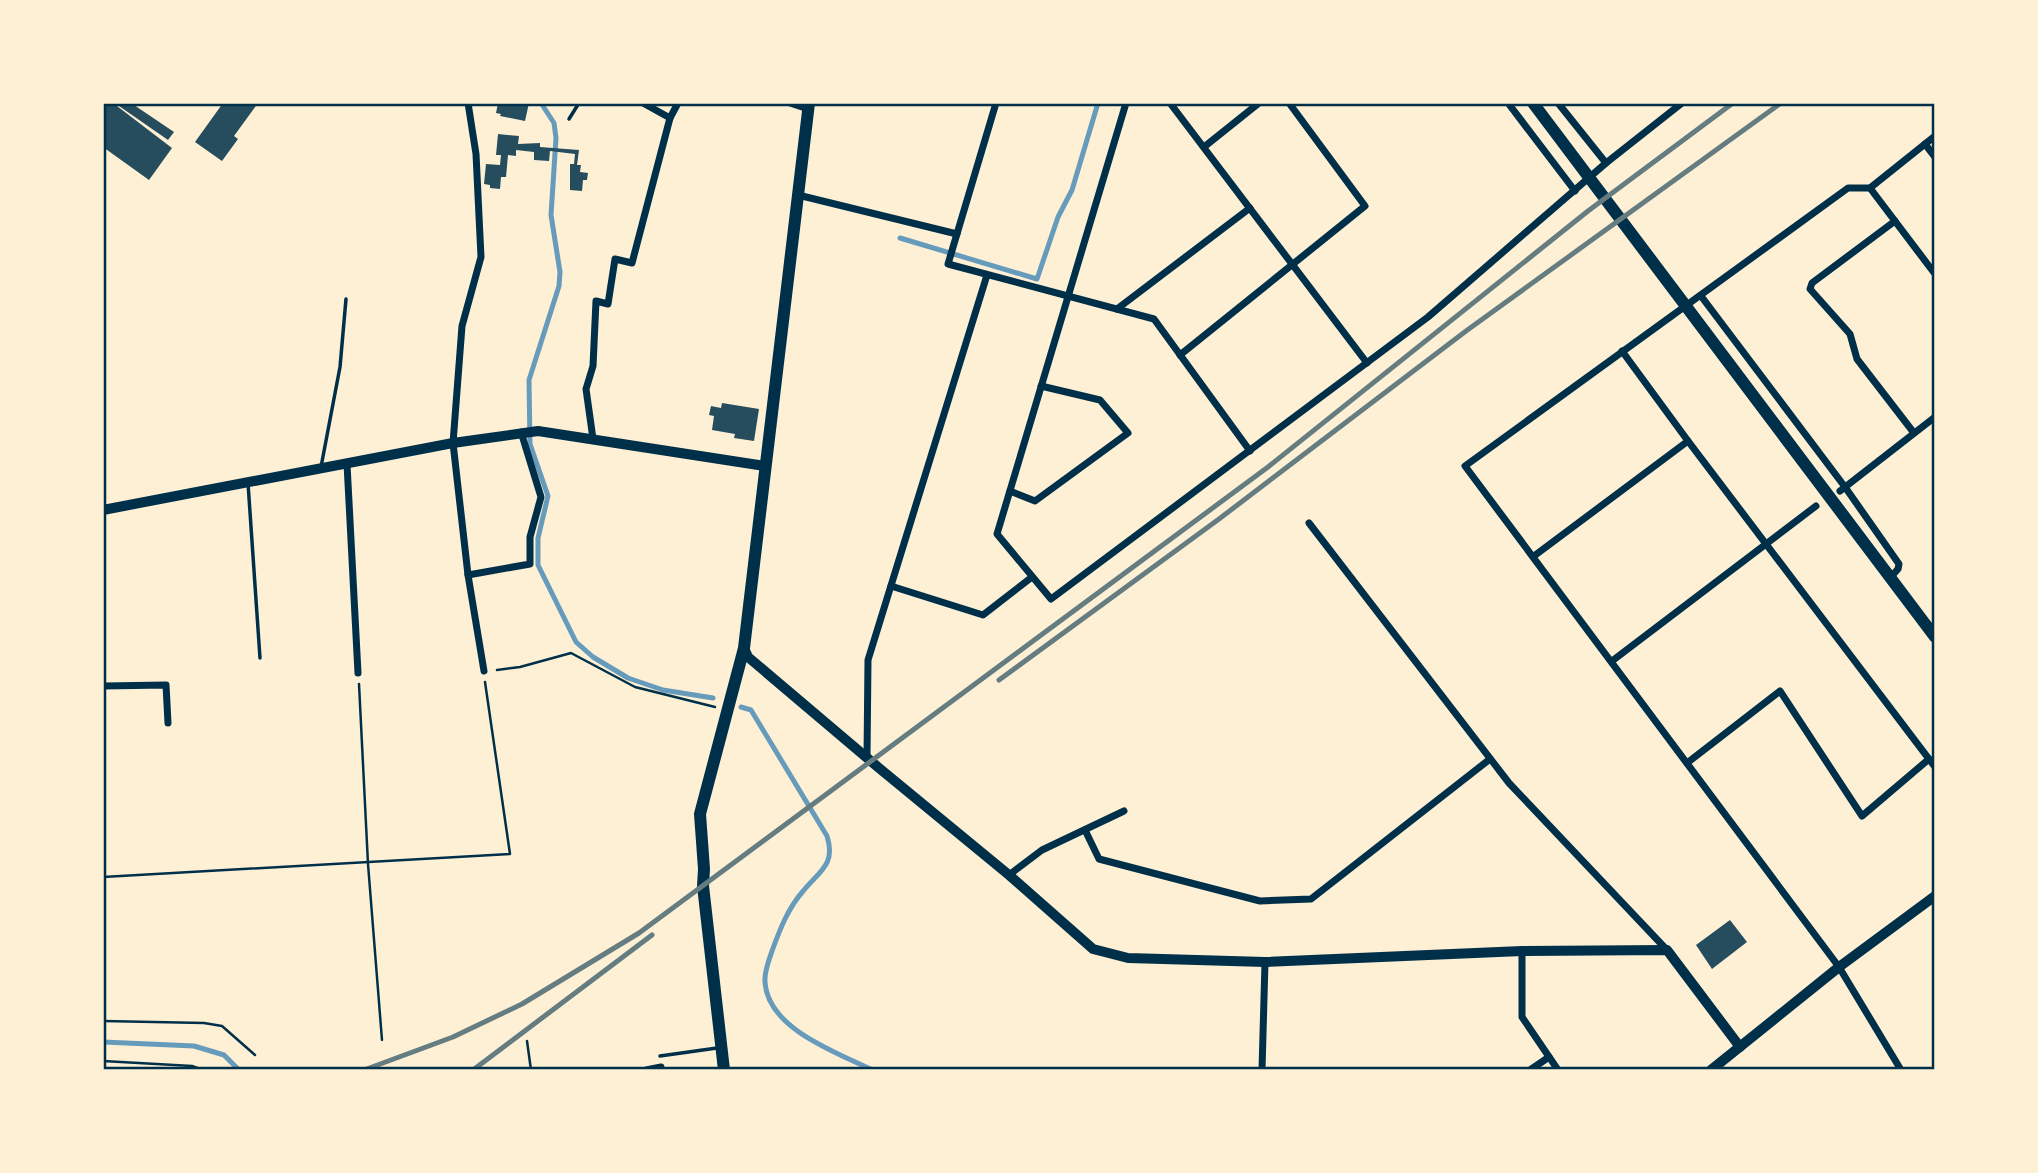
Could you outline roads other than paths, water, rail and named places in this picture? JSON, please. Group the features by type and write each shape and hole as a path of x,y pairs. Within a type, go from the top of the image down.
{"main road":[{"path":"1533,103 1935,637"},
{"path":"724,1070 703,887 700,814 744,648 809,106"}],"street":[{"path":"468,103 476,154 481,257 462,326 453,443 468,575 484,671"},
{"path":"643,103 670,118"},
{"path":"593,439 586,389 593,366 596,301 608,304 615,259 632,263 670,118 678,103"},
{"path":"790,103 809,106"},
{"path":"996,103 948,264 1154,319 1250,451"},
{"path":"1126,103 997,534 1051,599 1428,317 1606,163 1682,103"},
{"path":"1170,103 1367,363"},
{"path":"1204,148 1259,103"},
{"path":"1180,355 1366,206 1289,103"},
{"path":"1508,103 1575,191"},
{"path":"1558,103 1606,163"},
{"path":"1901,1070 1839,967 1465,466 1848,188 1870,188 1935,135"},
{"path":"1925,144 1935,157"},
{"path":"1870,188 1935,274"},
{"path":"798,195 957,234"},
{"path":"1117,309 1250,208"},
{"path":"1895,221 1812,283 1810,289 1850,334 1857,359 1914,433"},
{"path":"867,757 868,660 987,275"},
{"path":"1701,296 1899,564 1891,578"},
{"path":"1622,351 1935,767"},
{"path":"1010,491 1035,501 1128,433 1100,400 1041,386"},
{"path":"1843,489 1935,417"},
{"path":"103,510 521,432 538,431 765,466"},
{"path":"468,575 530,564 530,537 541,497 521,432"},
{"path":"1534,556 1688,441"},
{"path":"347,464 358,673"},
{"path":"1612,661 1816,506"},
{"path":"1308,523 1508,783 1667,950 1740,1047"},
{"path":"891,586 983,615 1032,577"},
{"path":"744,648 748,657 1009,874 1093,949 1128,958 1265,962 1522,951 1667,950"},
{"path":"103,686 166,685 168,723"},
{"path":"1687,763 1780,691 1862,816 1929,760"},
{"path":"1085,830 1099,859 1260,901 1311,899 1490,759"},
{"path":"1009,874 1042,850 1124,811"},
{"path":"1710,1070 1839,967 1935,896"},
{"path":"1522,951 1522,1017 1558,1070"},
{"path":"1262,1070 1265,962"},
{"path":"1530,1070 1549,1057"},
{"path":"646,1070 661,1067"}],"lane":[{"path":"569,118 579,103"},
{"path":"321,469 340,367 346,299"},
{"path":"248,481 260,658"},
{"path":"660,1056 721,1047"}],"waterway":[{"path":"541,103 554,123 556,138 551,215 560,272 559,286 529,380 530,444 548,496 538,538 538,565 576,642 593,657 628,678 663,690 713,698"},
{"path":"900,238 1037,279 1058,217 1072,190 1098,103"},
{"path":"741,707 751,710 827,836 829,846 825,866 793,904 778,935 765,974 769,999 778,1013 806,1037 872,1070"},
{"path":"103,1042 194,1046 224,1055 239,1070"}],"railway":[{"path":"364,1070 453,1037 522,1004 639,933 1268,467 1588,211 1733,103"},
{"path":"999,680 1219,519 1466,331 1781,103"},
{"path":"473,1070 652,935"}]}
